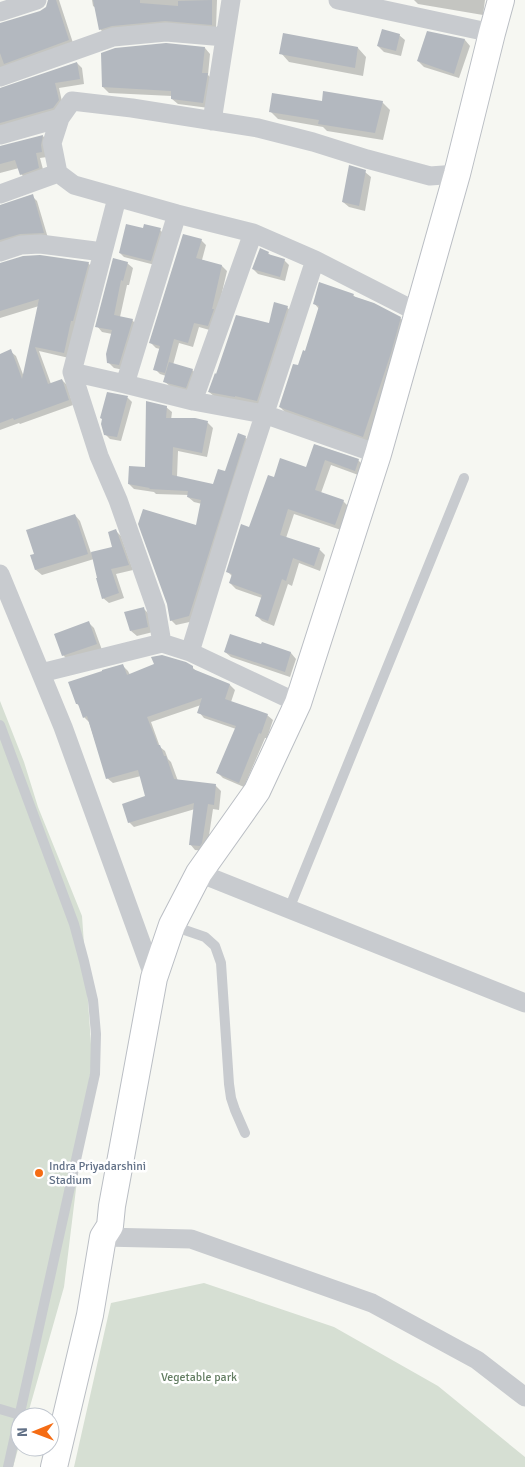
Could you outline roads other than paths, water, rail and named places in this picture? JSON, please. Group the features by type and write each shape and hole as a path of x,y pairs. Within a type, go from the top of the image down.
{"main road":[{"path":"54,1467 90,1315 103,1237 110,1226 112,1206 154,978 172,925 199,872 257,790 298,703 378,454 419,313 457,174 501,0"}],"street":[{"path":"0,12 37,0"},
{"path":"212,121 231,0"},
{"path":"338,0 492,33"},
{"path":"0,76 112,37 166,32 225,37"},
{"path":"419,313 315,260 253,233 176,214 74,185 58,172 52,143 60,118 72,101 132,108 258,128 430,176 457,174"},
{"path":"0,135 60,118"},
{"path":"0,194 58,172"},
{"path":"118,198 72,372 99,456 118,500 156,608 162,643"},
{"path":"125,384 176,214"},
{"path":"193,401 253,233"},
{"path":"0,252 21,245 40,244 103,252"},
{"path":"190,652 234,506 315,260"},
{"path":"72,372 193,401 264,414 378,454"},
{"path":"0,574 63,727 154,978"},
{"path":"41,673 162,643 190,652 298,703"},
{"path":"199,872 525,1003"},
{"path":"103,1237 191,1239 372,1303 477,1360 525,1397"}],"lane":[{"path":"289,909 464,478"},
{"path":"0,725 74,924 93,1000 96,1034 95,1074 22,1407"},
{"path":"172,925 205,937 215,946 221,963 230,1091 235,1110 245,1133"}],"place":[{"name":"Indra Priyadarshini Stadium","path":"39,1173"}],"park label":[{"name":"Vegetable park","path":"199,1377"}]}
